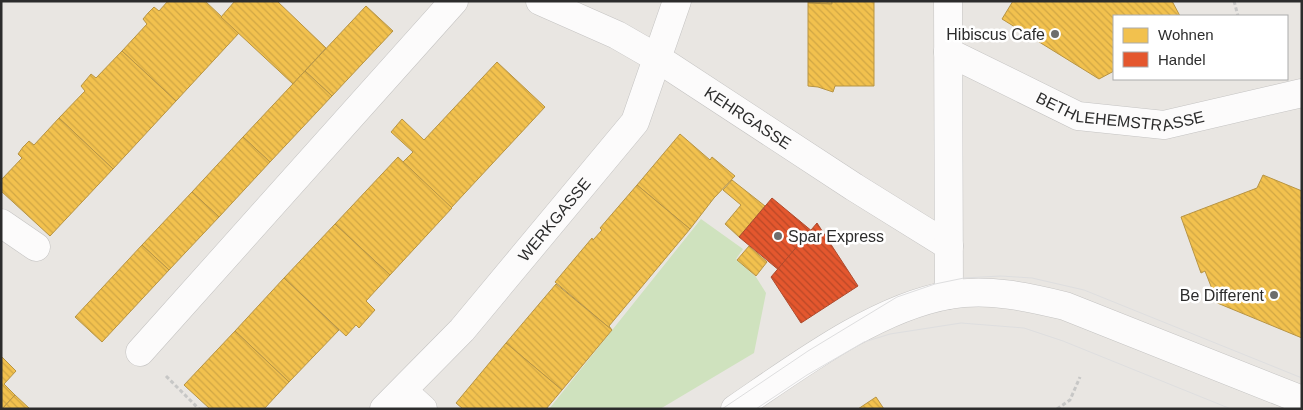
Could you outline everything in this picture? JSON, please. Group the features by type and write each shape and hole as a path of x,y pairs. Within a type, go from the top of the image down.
{"street":[{"path":"140,352 454,1"},
{"name":"KEHRGASSE","path":"540,1 617,35 657,58 854,187 949,246"},
{"name":"WERKGASSE","path":"394,400 462,330 636,122 677,1"},
{"path":"948,1 949,295"},
{"name":"BETHLEHEMSTRASSE","path":"948,52 1078,116 1164,125 1302,93"},
{"path":"1,223 36,247"},
{"path":"735,409 800,365 865,327 908,307 949,295 998,294 1034,298 1065,306 1302,400"},
{"path":"394,400 423,409"}],"path":[{"path":"1234,1 1238,15"},
{"path":"140,352 199,409"},
{"path":"1056,409 1070,400 1080,377"}],"green space":[{"path":"701,219 743,249 736,259 756,277 766,293 754,353 660,409 549,409"}],"building: Wohnen":[{"path":"168,1 205,1 239,33 176,101 122,51 147,24 143,19 148,13 154,7 159,11"},
{"path":"235,1 277,1 326,48 293,84 221,17"},
{"path":"808,1 832,1 832,4 808,3"},
{"path":"832,1 874,1 874,86 835,86 833,92 808,86 808,3 832,4"},
{"path":"1013,1 1172,1 1179,15 1113,15 1113,72 1099,79 1002,19"},
{"path":"366,6 393,31 332,96 305,71"},
{"path":"122,51 176,101 113,169 59,118 85,91 81,86 91,74 96,78"},
{"path":"497,62 545,107 451,208 403,162 413,152 391,132 402,119 424,140"},
{"path":"305,71 332,96 270,162 243,137"},
{"path":"59,118 113,169 50,236 1,191 1,180 22,158 18,154 23,147 29,141 34,145"},
{"path":"680,134 710,160 712,157 735,176 714,198 690,229 637,185"},
{"path":"243,137 270,162 219,217 192,192"},
{"path":"398,157 452,208 390,275 335,224"},
{"path":"1263,175 1302,191 1302,338 1210,300 1214,294 1205,271 1201,273 1181,217 1257,188"},
{"path":"732,180 765,206 739,237 725,224 741,205 723,190"},
{"path":"637,185 690,229 609,326 612,330 555,282 592,238 593,240 602,230 600,228"},
{"path":"192,192 219,217 169,270 142,245"},
{"path":"335,224 390,275 366,301 375,310 359,328 356,325 346,336 284,278"},
{"path":"142,245 169,270 102,342 75,317"},
{"path":"749,246 767,262 756,276 737,260"},
{"path":"284,278 339,330 289,382 235,331"},
{"path":"556,284 612,330 562,390 506,343"},
{"path":"235,331 289,382 264,409 210,409 184,385"},
{"path":"506,343 562,390 546,409 463,409 456,403"},
{"path":"1,356 16,371 4,384 15,395 2,409"},
{"path":"15,395 30,409 2,409"},
{"path":"876,397 884,409 858,409"}],"building: Handel":[{"path":"772,198 813,232 780,271 739,237"},
{"path":"817,223 858,286 801,323 771,277"}],"tram line":[{"path":"722,409 808,351 897,297 935,284 964,278 1001,276 1032,278 1084,290 1302,378"},
{"path":"756,409 807,375 864,342 890,334 961,323 1024,328 1063,341 1231,409"}],"place":[{"name":"Hibiscus Cafe","path":"1055,34"},
{"name":"Spar Express","path":"778,236"},
{"name":"Be Different","path":"1274,295"}]}
